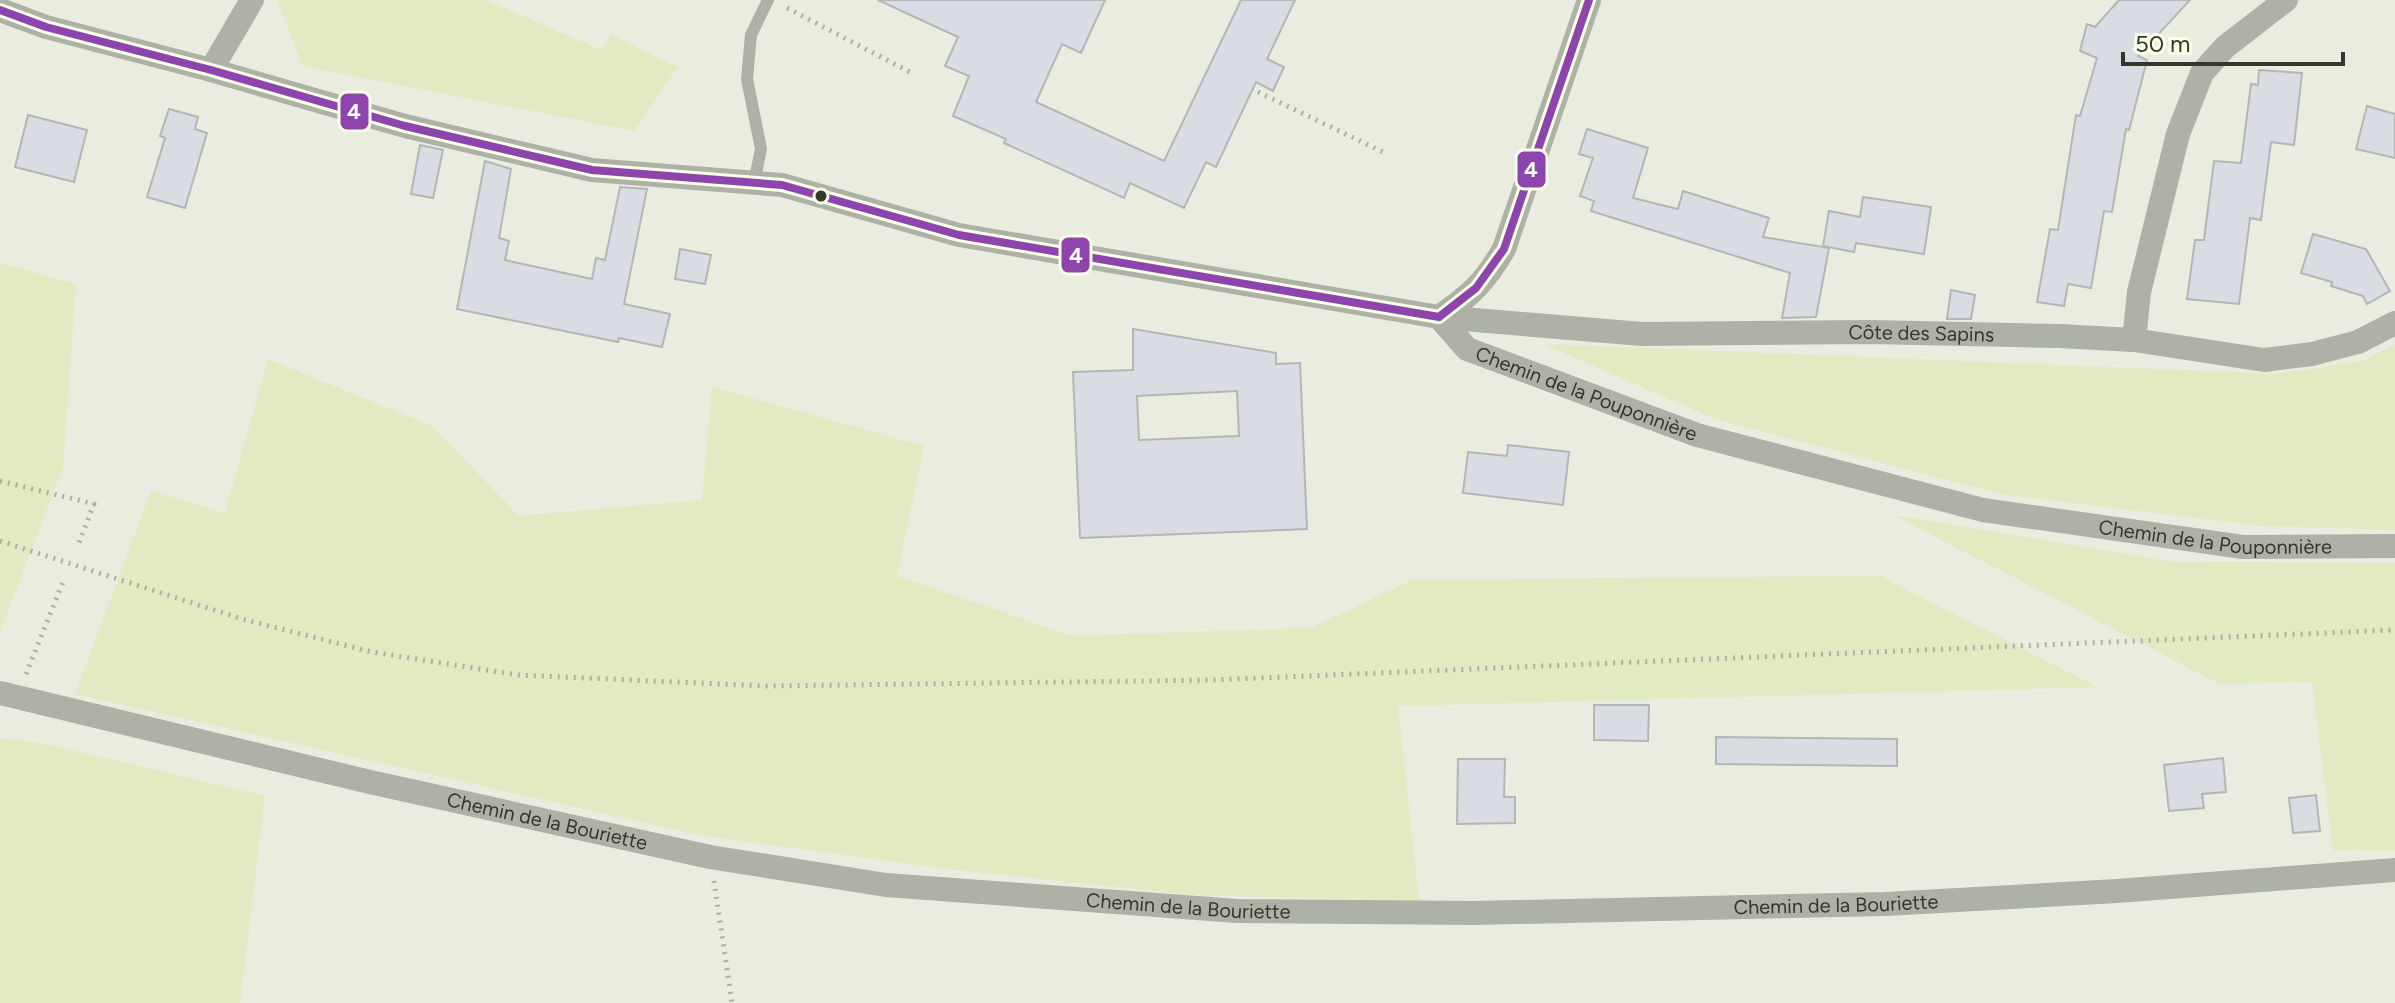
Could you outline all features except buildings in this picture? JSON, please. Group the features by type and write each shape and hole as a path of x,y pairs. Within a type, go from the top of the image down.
{"street":[{"path":"211,70 252,0"},
{"path":"0,10 46,27 211,70 405,126 592,170 782,185 959,235 1439,317 1463,301 1488,277 1504,249 1589,0"},
{"path":"2134,340 2139,292 2178,134 2202,73 2225,47 2286,0"},
{"name":"Côte des Sapins","path":"1439,317 1642,334 1870,332 2059,336 2134,340 2264,360 2312,354 2358,342 2395,323"},
{"name":"Chemin de la Pouponnière","path":"1439,317 1467,349 1697,435 1983,510 2243,547 2395,546"},
{"name":"Chemin de la Bouriette","path":"9,696 370,782 710,857 886,885 1207,909 1474,913 1886,904 2132,890 2395,870"}],"lane":[{"path":"754,183 761,149 747,79 751,35 768,0"}],"path":[{"path":"786,7 910,72"},
{"path":"1258,92 1383,152"},
{"path":"0,481 94,504 78,545"},
{"path":"0,541 242,619 372,652 518,675 766,686 1212,680 2395,630"},
{"path":"9,696 63,582"},
{"path":"710,857 732,1003"}],"green space":[{"path":"277,0 486,0 601,50 611,35 678,67 634,131 303,66"},
{"path":"0,263 76,284 63,467 0,632"},
{"path":"1544,344 2275,374 2363,361 2395,344 2395,530 2262,526 2001,494 1715,419"},
{"path":"268,359 432,426 519,516 702,500 712,387 924,446 897,576 1072,636 1311,628 1412,580 1880,576 2098,687 1398,706 1419,901 1192,895 940,868 704,836 75,694 151,491 225,513"},
{"path":"1893,515 2174,562 2395,563 2395,851 2333,850 2312,682 2220,684"},
{"path":"0,738 42,743 265,796 240,1003 0,1003"}],"transit line":[{"name":"4","path":"1439,317 1476,288 1504,249 1589,0"},
{"name":"4","path":"0,10 46,27 211,70 405,126 592,170 782,185 959,235 1439,317"}]}
